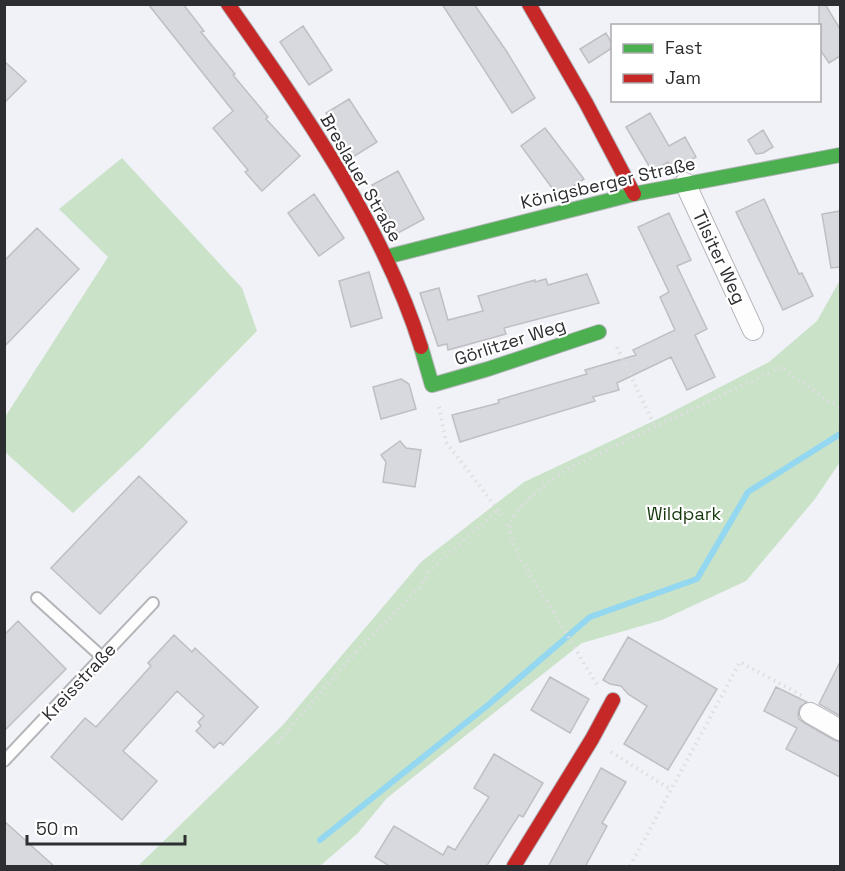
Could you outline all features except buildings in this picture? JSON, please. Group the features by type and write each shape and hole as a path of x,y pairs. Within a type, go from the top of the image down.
{"street":[{"name":"Breslauer Straße","path":"228,4 312,128 386,257 421,345 432,385"},
{"path":"529,4 586,103 634,194"},
{"name":"Königsberger Straße","path":"386,257 634,194 840,155"},
{"name":"Tilsiter Weg","path":"685,183 753,330"},
{"name":"Görlitzer Weg","path":"432,385 599,332"},
{"path":"514,867 599,744 613,700"},
{"path":"810,713 840,730"}],"lane":[{"path":"37,598 102,657"},
{"name":"Kreisstraße","path":"4,761 153,603"}],"path":[{"path":"599,332 613,338 656,427"},
{"path":"509,529 517,513 550,479 781,367 818,395 840,406"},
{"path":"432,385 442,416 446,442 498,510 526,568 603,693 613,700"},
{"path":"277,743 345,664 423,584 430,570 498,510"},
{"path":"630,867 740,662 804,696 810,713"},
{"path":"599,744 670,789"}],"green space":[{"path":"122,158 242,288 257,331 143,447 73,513 5,452 5,417 108,257 59,209"},
{"name":"Wildpark","path":"840,280 840,462 815,499 746,581 662,620 582,643 387,798 358,833 320,866 138,866 282,726 421,562 524,482 662,417 769,362 817,321"}],"waterway":[{"path":"320,840 488,705 590,617 697,579 748,492 840,434"}],"traffic: fast":[{"path":"386,257 634,194 840,155"},
{"path":"421,347 432,385 599,332"}],"traffic: jam":[{"path":"228,4 284,84 338,169 385,257 405,302 421,347"},
{"path":"529,4 586,103 634,194"},
{"path":"514,866 592,739 613,700"}]}
